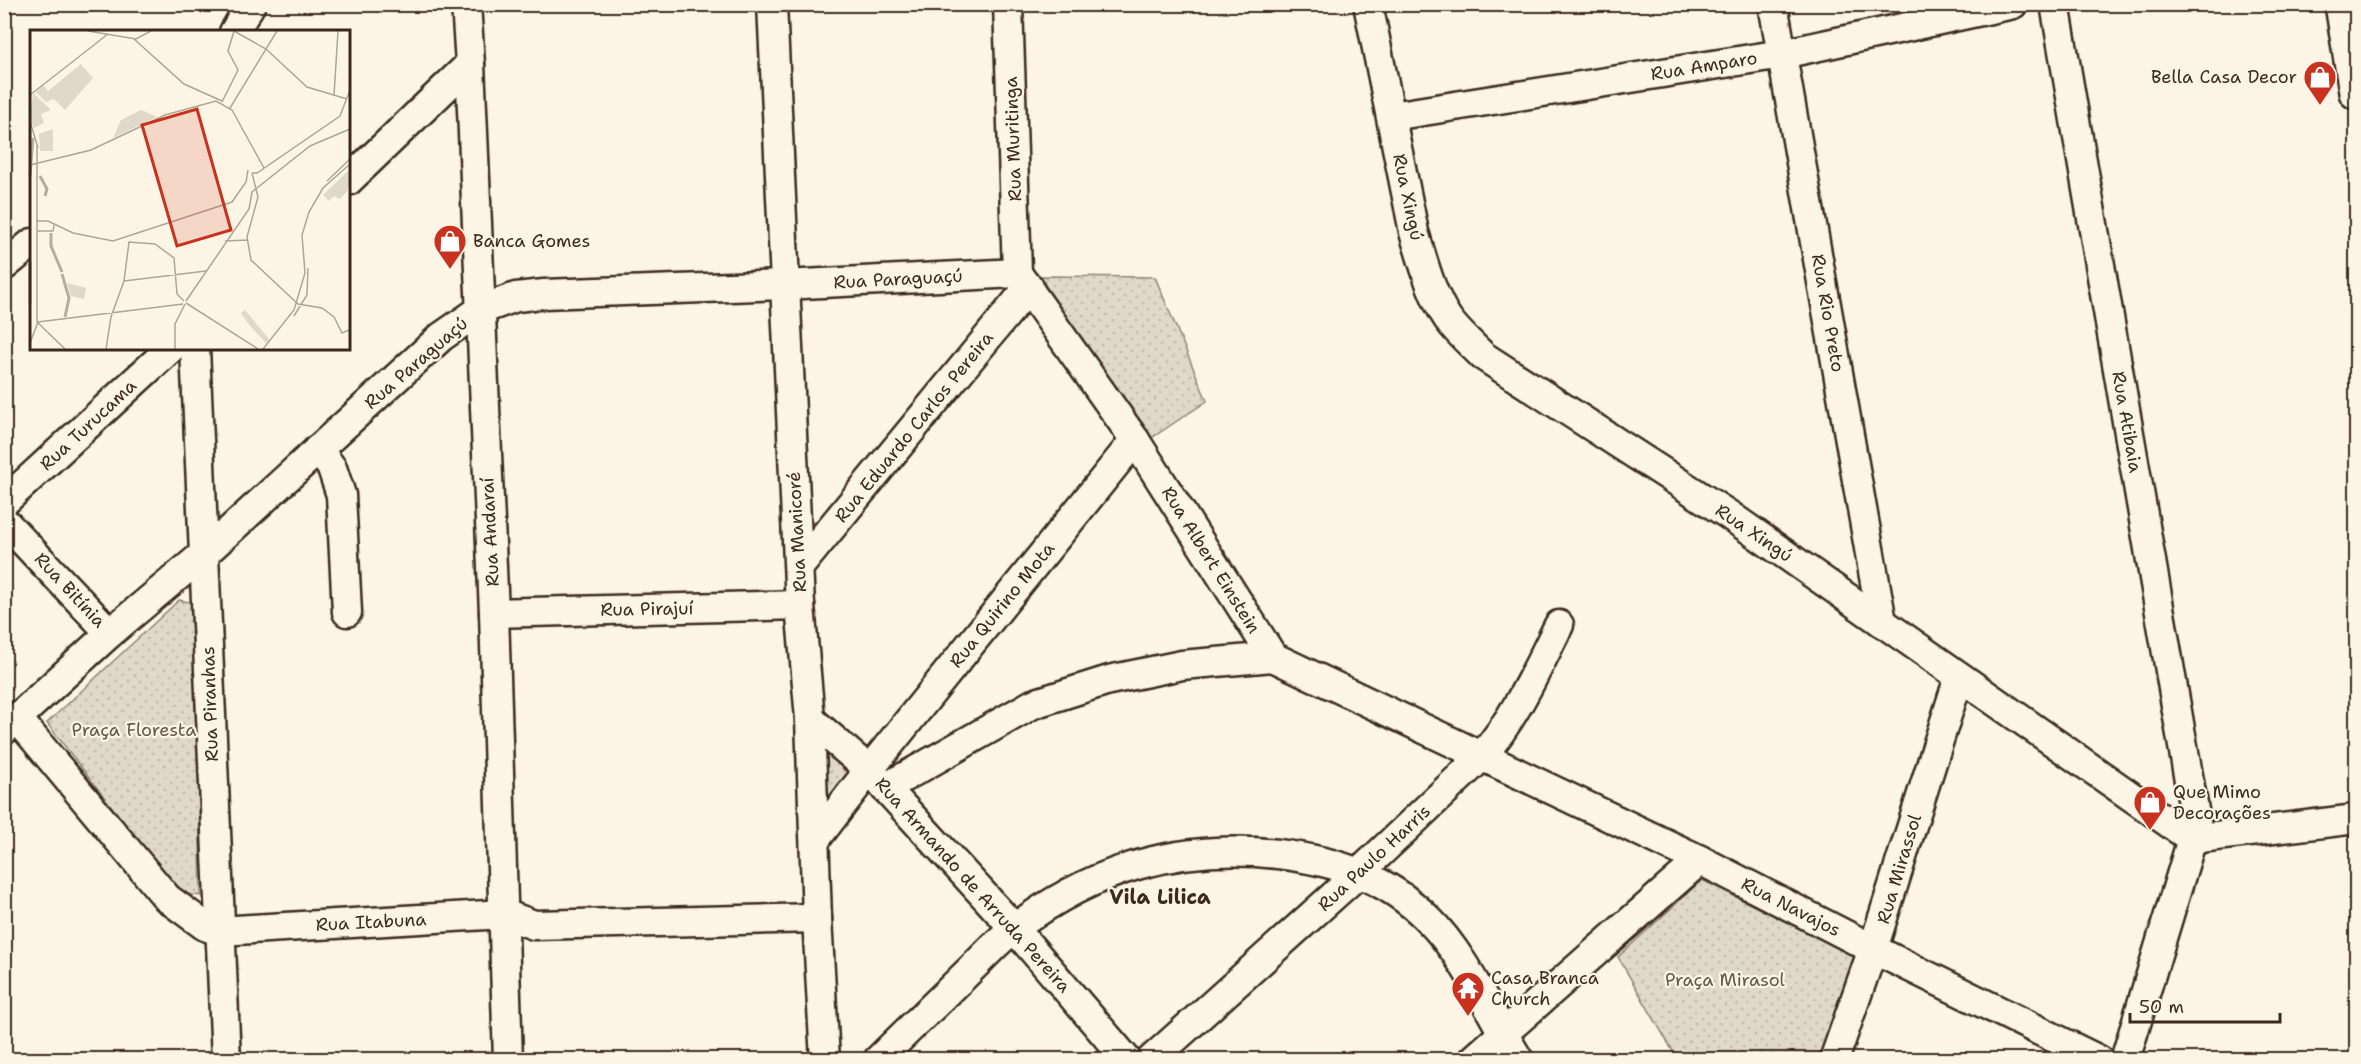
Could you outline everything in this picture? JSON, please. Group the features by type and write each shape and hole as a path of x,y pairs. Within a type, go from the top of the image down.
{"main road":[{"path":"2342,4 2356,92"}],"street":[{"path":"235,30 251,4"},
{"name":"Rua Andaraí","path":"466,4 494,613 508,1059"},
{"name":"Rua Manicoré","path":"772,4 800,605 810,719 825,1059"},
{"name":"Rua Muritinga","path":"1008,4 1023,280"},
{"name":"Rua Xingú","path":"1368,4 1414,232 1436,296 1447,318 1460,335 1483,356 1511,376 1729,515 2195,839"},
{"name":"Rua Rio Preto","path":"1773,4 1882,622"},
{"name":"Rua Amparo","path":"1392,116 1782,54 2013,4"},
{"name":"Rua Atibaia","path":"2055,4 2195,839"},
{"path":"350,179 470,64"},
{"path":"4,266 30,245"},
{"name":"Rua Paraguaçú","path":"11,724 110,633 205,553 441,337 480,310 516,297 544,294 784,285 1023,280"},
{"name":"Rua Albert Einstein","path":"1023,280 1135,440 1273,657"},
{"name":"Rua Eduardo Carlos Pereira","path":"799,567 1023,280"},
{"name":"Rua Turucama","path":"4,502 169,350"},
{"name":"Rua Piranhas","path":"195,350 226,1059"},
{"name":"Rua Quirino Mota","path":"816,839 877,779 1135,440"},
{"path":"318,449 333,468 341,495 347,612"},
{"name":"Rua Bitínia","path":"4,521 110,633"},
{"name":"Rua Pirajuí","path":"494,613 800,605"},
{"name":"Rua Paulo Harris","path":"1151,1059 1360,872 1481,757 1496,740 1516,710 1559,625"},
{"path":"877,779 1033,704 1109,680 1182,665 1273,657 1481,757"},
{"name":"Rua Mirassol","path":"1834,1059 1874,949 1959,677"},
{"name":"Rua Armando de Arruda Pereira","path":"810,719 877,779 1014,928 1127,1059"},
{"path":"11,724 167,898 205,926 219,932"},
{"name":"Rua Navajos","path":"1481,757 1700,860 1874,949 2099,1059"},
{"path":"2126,1059 2195,839 2356,819"},
{"path":"878,1059 1014,928 1082,885 1146,862 1180,854 1247,851 1318,860 1360,872 1410,903 1441,933 1519,1059"},
{"path":"1473,1059 1700,860"},
{"name":"Rua Itabuna","path":"219,932 504,914 534,925 817,918"}],"green space":[{"path":"1039,276 1155,277 1207,401 1144,443"},
{"name":"Praça Floresta","path":"179,600 195,603 201,896 178,893 47,723"},
{"path":"814,731 861,771 822,823"},
{"name":"Praça Mirasol","path":"1702,880 1860,959 1823,1059 1678,1060 1618,957"}],"place":[{"name":"Bella Casa Decor","path":"2320,106"},
{"name":"Banca Gomes","path":"450,270"},
{"name":"Que Mimo Decorações","path":"2150,831"},
{"name":"Casa Branca Church","path":"1468,1017"}],"district":[{"name":"Vila Lilica","path":"1160,897"}]}
